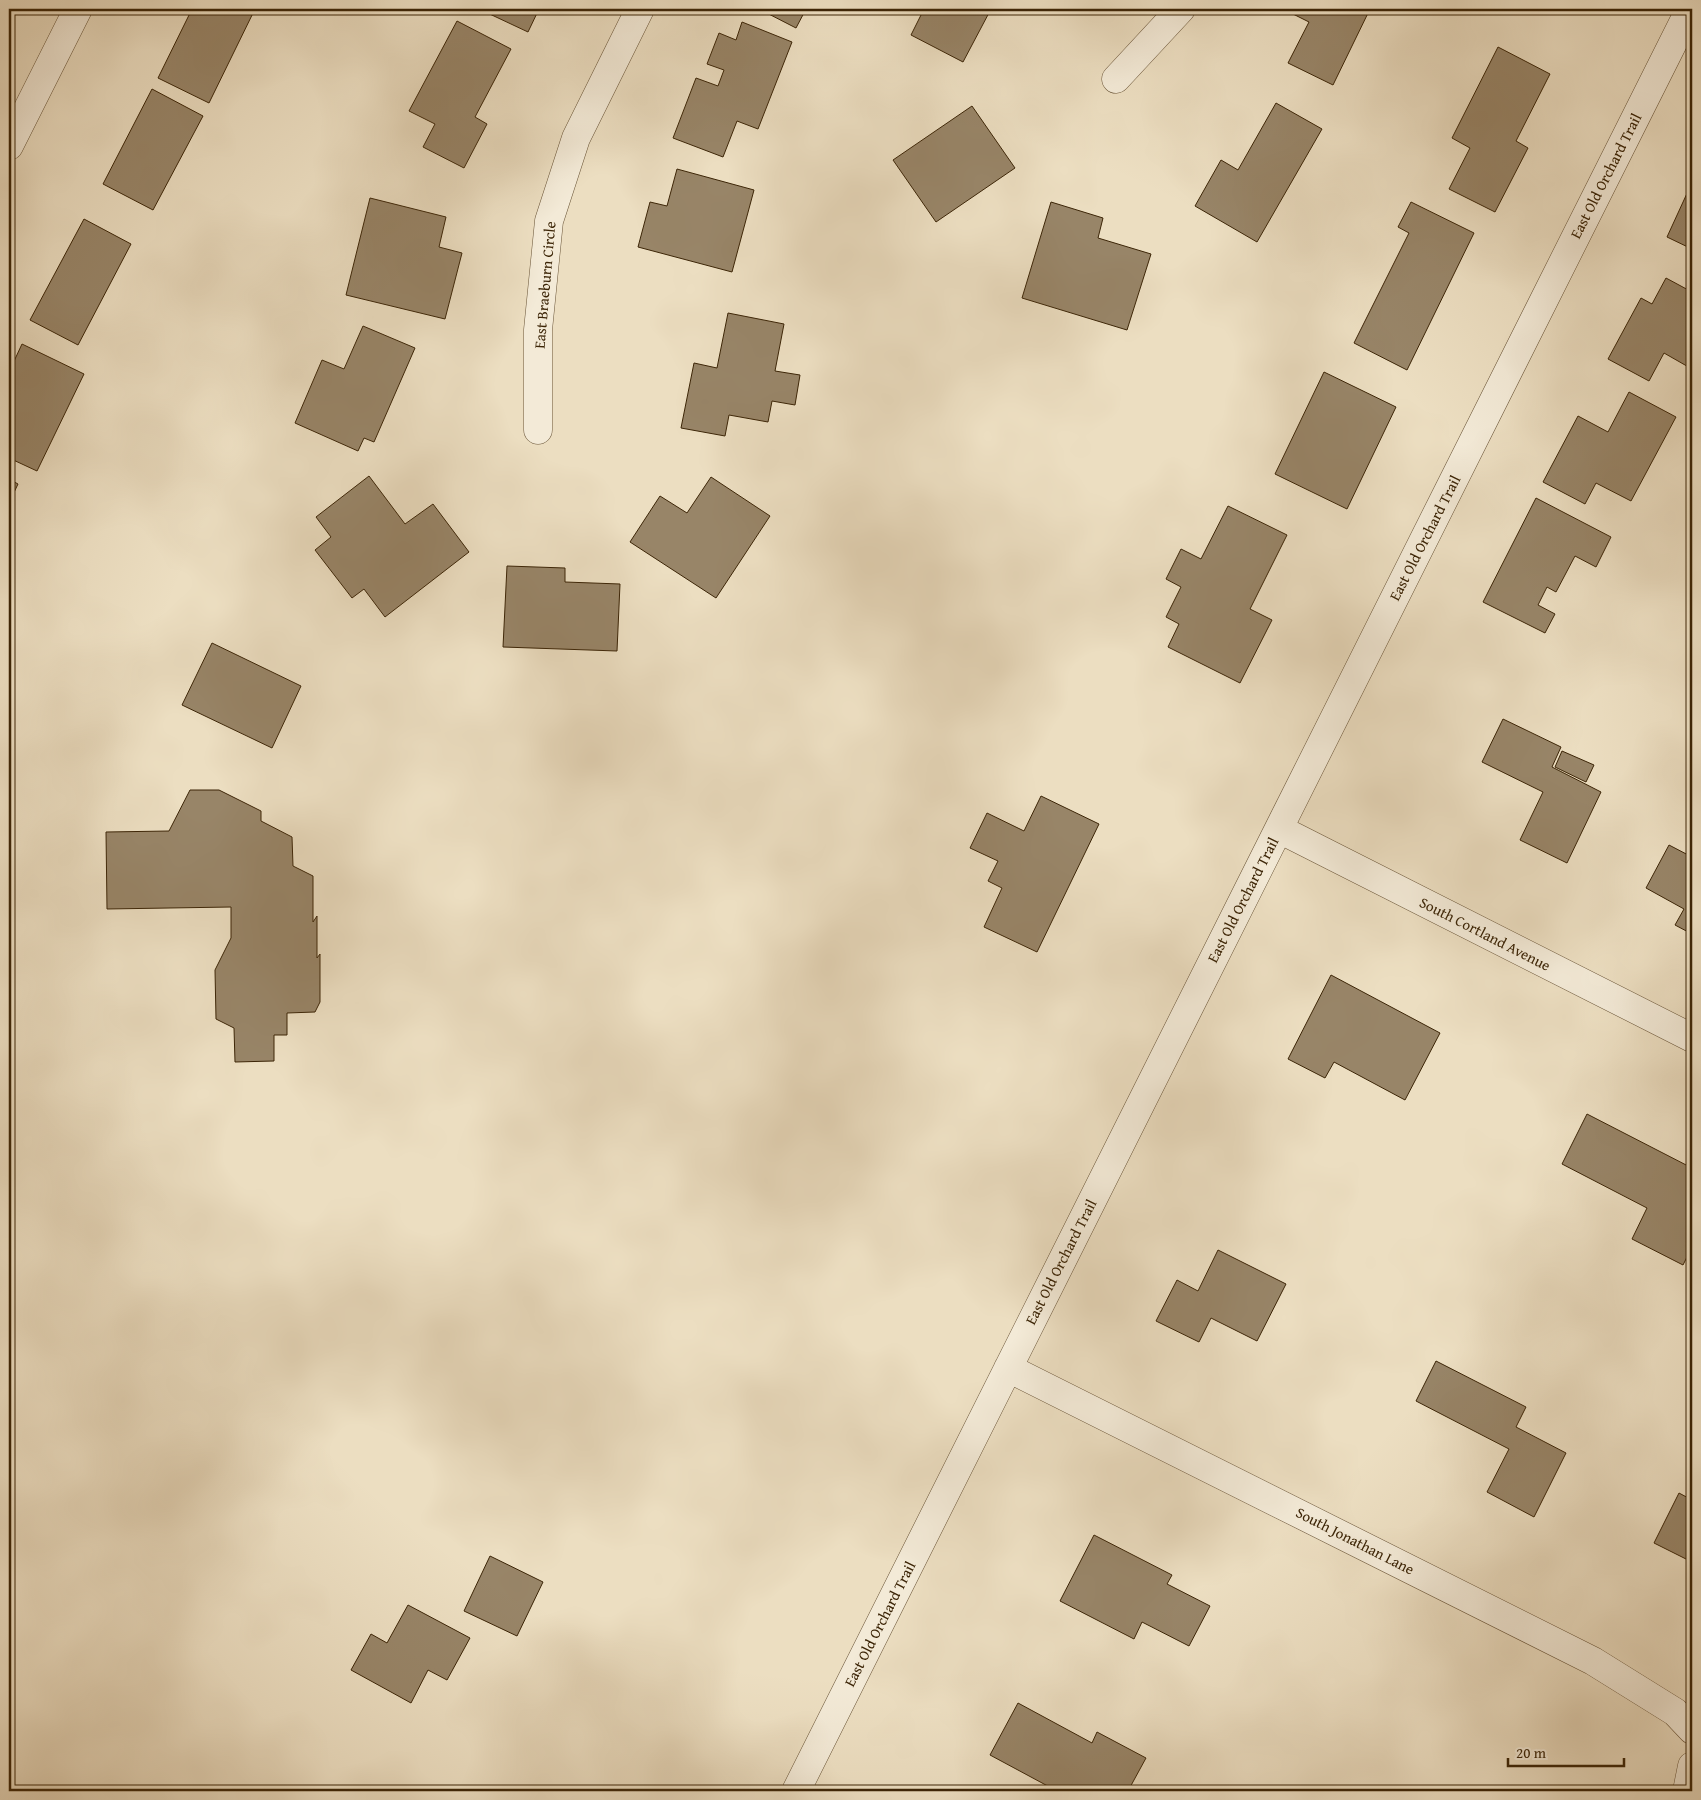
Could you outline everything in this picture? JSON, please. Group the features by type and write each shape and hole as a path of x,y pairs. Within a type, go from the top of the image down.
{"street":[{"path":"9,146 78,9"},
{"name":"East Braeburn Circle","path":"538,430 538,330 549,221 576,138 640,9"},
{"path":"1116,79 1181,9"},
{"name":"East Old Orchard Trail","path":"796,1791 1690,9"},
{"name":"South Cortland Avenue","path":"1279,829 1692,1038"},
{"name":"South Jonathan Lane","path":"1008,1368 1593,1661 1675,1712 1692,1730"},
{"path":"1687,1791 1692,1766"}],"building":[{"path":"192,9 255,9 209,103 158,78"},
{"path":"479,9 539,9 528,32"},
{"path":"759,9 806,9 796,28"},
{"path":"924,9 991,9 963,62 911,35"},
{"path":"1291,9 1370,9 1333,85 1288,63 1309,22 1289,12"},
{"path":"457,21 511,49 475,117 487,124 464,168 423,147 435,124 409,111"},
{"path":"742,22 792,42 758,129 737,121 723,157 673,138 696,78 718,86 724,70 707,64 719,33 736,40"},
{"path":"1498,47 1550,74 1516,141 1528,148 1495,212 1449,189 1470,148 1452,138"},
{"path":"152,89 203,116 153,210 103,184"},
{"path":"1276,103 1322,129 1257,242 1195,206 1221,160 1238,170"},
{"path":"972,106 1015,168 936,222 893,160"},
{"path":"677,169 754,190 732,272 638,247 650,202 667,206"},
{"path":"1689,189 1692,191 1692,249 1667,237"},
{"path":"370,198 446,217 439,247 462,253 445,319 346,295"},
{"path":"1051,202 1103,218 1098,238 1151,254 1127,330 1022,298"},
{"path":"1411,202 1474,233 1407,370 1354,343 1409,233 1398,227"},
{"path":"84,219 131,244 78,345 30,320"},
{"path":"1666,278 1692,292 1692,369 1664,353 1649,381 1608,359 1641,298 1652,304"},
{"path":"728,313 784,324 775,371 800,375 795,405 772,401 768,422 729,415 725,436 681,428 694,363 717,368"},
{"path":"363,326 415,348 374,442 364,438 358,451 295,423 322,360 344,369"},
{"path":"22,344 84,374 37,471 9,458 9,372"},
{"path":"1324,372 1396,407 1347,509 1275,474"},
{"path":"1629,392 1676,417 1631,501 1596,483 1585,504 1543,482 1578,416 1608,432"},
{"path":"369,476 405,524 433,504 469,552 385,617 364,589 352,598 315,550 331,537 316,517"},
{"path":"711,477 770,516 716,598 630,542 660,496 687,513"},
{"path":"9,479 18,484 9,503"},
{"path":"1536,498 1611,537 1596,567 1575,556 1556,592 1547,587 1538,605 1555,614 1545,633 1483,602"},
{"path":"1228,506 1287,535 1250,609 1272,620 1240,683 1168,647 1179,624 1166,617 1181,587 1166,579 1181,549 1201,559"},
{"path":"507,566 565,568 565,582 620,584 617,651 503,647"},
{"path":"212,643 301,686 272,748 182,705"},
{"path":"1503,719 1561,747 1552,767 1601,792 1567,863 1520,840 1543,792 1482,762"},
{"path":"1562,751 1594,765 1586,782 1555,767"},
{"path":"190,790 219,790 261,811 261,821 292,837 293,866 313,876 313,922 317,916 317,958 320,954 320,1002 315,1012 287,1013 287,1035 274,1035 274,1061 235,1062 234,1028 216,1019 215,970 231,938 231,907 107,909 106,832 169,831"},
{"path":"1041,796 1099,824 1037,952 984,927 1002,888 988,881 998,861 970,848 987,813 1024,831"},
{"path":"1669,845 1692,857 1692,934 1675,925 1684,909 1646,888"},
{"path":"1331,975 1440,1033 1405,1100 1334,1062 1325,1078 1288,1059"},
{"path":"1587,1114 1692,1168 1692,1247 1683,1265 1632,1239 1647,1208 1562,1164"},
{"path":"1218,1250 1286,1284 1257,1341 1211,1318 1199,1342 1156,1321 1177,1280 1198,1291"},
{"path":"1436,1361 1526,1407 1516,1427 1566,1453 1534,1517 1487,1492 1509,1449 1416,1401"},
{"path":"1679,1493 1692,1500 1692,1562 1654,1543"},
{"path":"1094,1535 1172,1575 1167,1584 1210,1606 1189,1646 1142,1622 1134,1639 1060,1601"},
{"path":"490,1556 543,1582 517,1636 464,1611"},
{"path":"408,1605 470,1638 447,1680 428,1670 411,1703 351,1670 371,1634 387,1643"},
{"path":"1018,1703 1092,1743 1097,1732 1146,1758 1128,1791 1057,1791 990,1755"}]}
